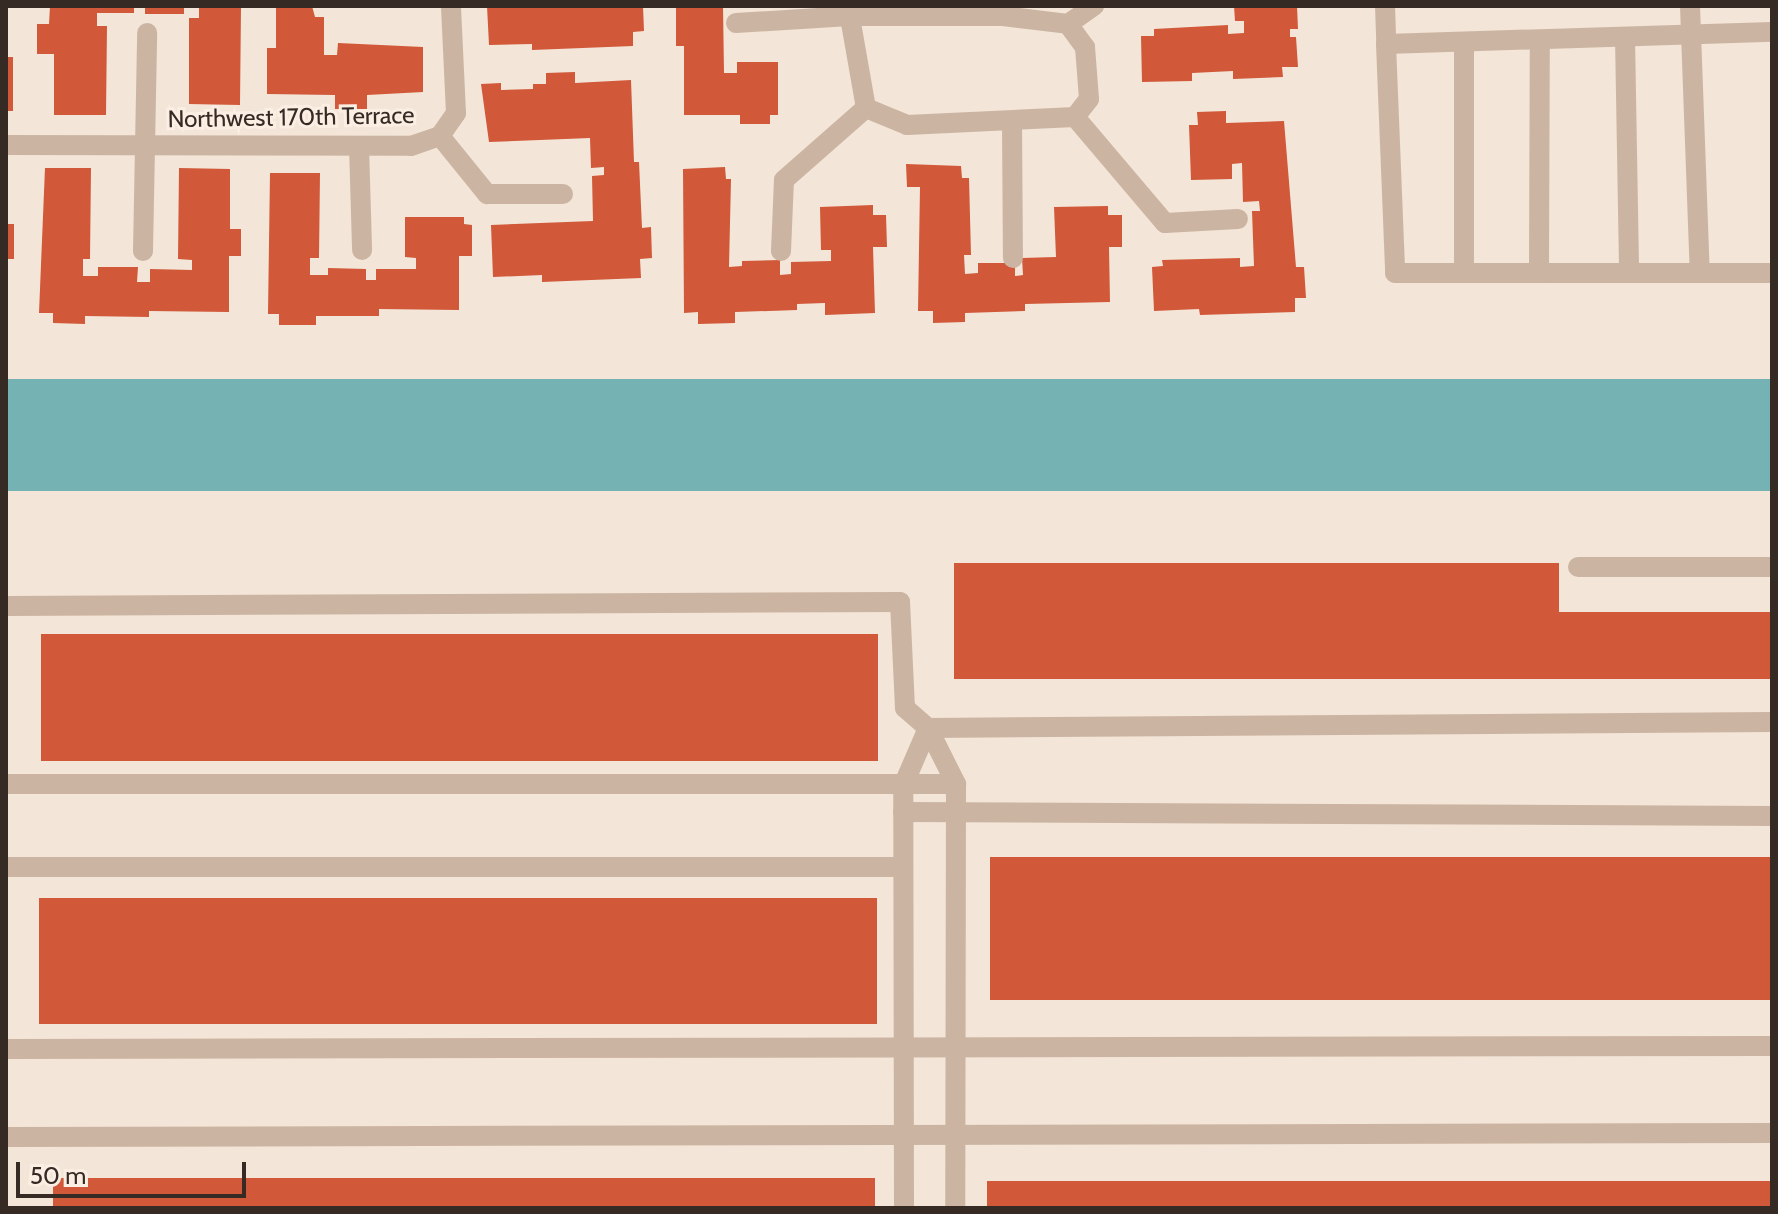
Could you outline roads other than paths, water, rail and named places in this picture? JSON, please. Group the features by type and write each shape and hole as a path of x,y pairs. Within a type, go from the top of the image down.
{"street":[{"name":"Northwest 170th Terrace","path":"6,145 411,146 440,136 456,113 451,6"},
{"path":"1068,24 1094,6"},
{"path":"1385,6 1395,273 1772,273"},
{"path":"1690,6 1700,273"},
{"path":"849,11 866,108"},
{"path":"736,23 849,11 1003,11 1068,24 1085,47 1089,99 1075,117 907,125 866,108"},
{"path":"1386,44 1772,32"},
{"path":"143,251 147,33"},
{"path":"1625,37 1629,273"},
{"path":"1539,273 1540,40"},
{"path":"1464,42 1464,273"},
{"path":"781,251 784,180 866,108"},
{"path":"1075,117 1165,223 1238,219"},
{"path":"1012,122 1013,258"},
{"path":"440,136 487,194 563,194"},
{"path":"359,146 362,250"},
{"path":"1578,567 1772,567"},
{"path":"6,606 900,602 905,708 928,728 956,784 955,1208"},
{"path":"928,728 1772,722"},
{"path":"904,1208 903,786 928,728"},
{"path":"6,784 956,784"},
{"path":"903,812 1772,816"},
{"path":"6,867 903,867"},
{"path":"6,1049 1772,1046"},
{"path":"6,1137 1772,1133"}],"water":[{"path":"6,379 1772,379 1772,491 6,491"}]}
